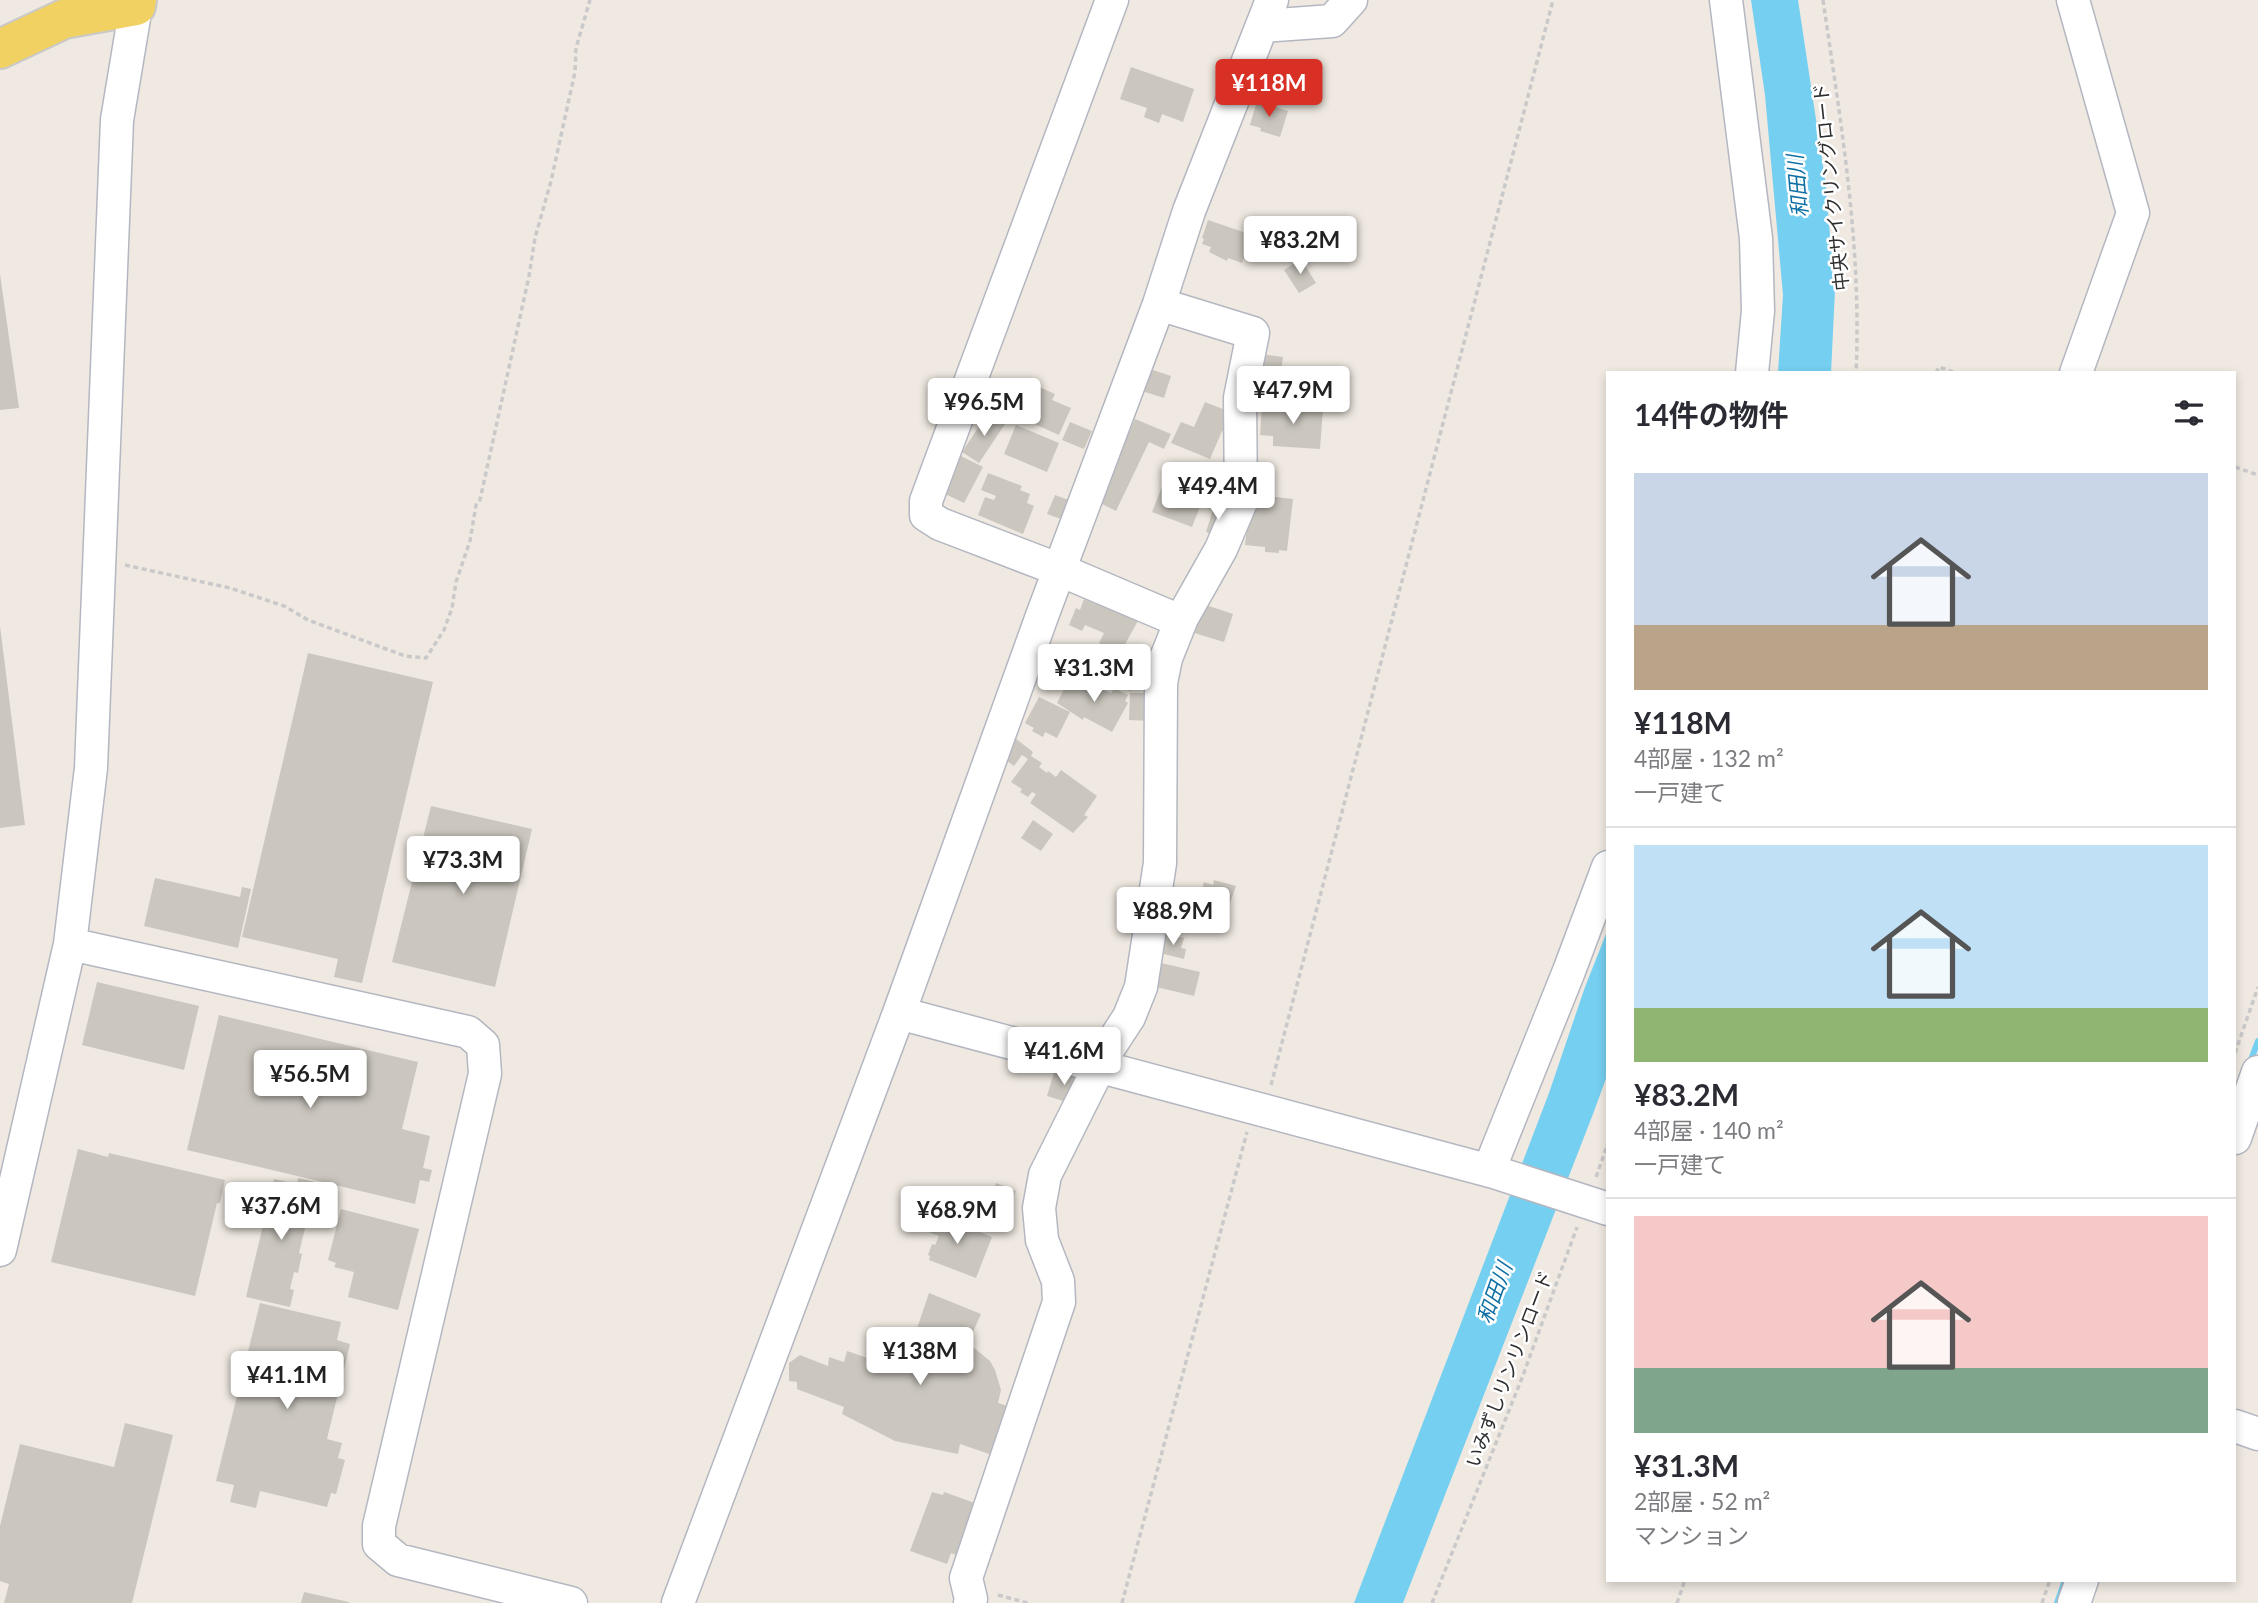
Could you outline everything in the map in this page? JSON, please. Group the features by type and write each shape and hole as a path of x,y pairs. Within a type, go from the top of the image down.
{"main road":[{"path":"0,49 64,19 137,3"}],"street":[{"path":"1112,0 926,501 926,515 940,524 1059,569 1180,621"},
{"path":"678,1603 899,1013 1059,569 1159,304 1189,211 1267,13 1332,20 1351,0"},
{"path":"1726,0 1756,238 1758,311 1752,371"},
{"path":"2073,0 2133,213 2077,371"},
{"path":"0,1250 70,944 91,768 117,120 137,3"},
{"path":"970,1603 966,1578 1059,1302 1058,1282 1042,1240 1040,1208 1045,1175 1098,1066 1129,1017 1141,987 1160,863 1161,683 1166,658 1180,621 1221,549 1241,502 1240,398 1253,333 1159,304"},
{"path":"1491,1171 1606,872"},
{"path":"70,944 468,1032 483,1045 485,1074 379,1526 379,1544 398,1560 571,1603"},
{"path":"899,1013 1491,1171 1588,1203"},
{"path":"2236,1135 2258,1072"},
{"path":"2236,1426 2258,1434"},
{"path":"2074,1603 2081,1582"}],"path":[{"path":"99,560 230,589 284,606 308,620 405,656 426,658 444,630 470,541 475,505 480,500 535,238 551,181 575,72 576,48 590,0"},
{"path":"1122,1603 1259,1109 1281,1050 1553,0"},
{"name":"中央サイクリングロード","path":"1823,0 1853,231 1858,335 1856,371"},
{"path":"1937,371 1939,366 1951,371"},
{"path":"2236,467 2258,475"},
{"path":"2236,1050 2258,987"},
{"name":"いみずしリンリンロード","path":"1433,1603 1522,1378 1606,1149"},
{"path":"1677,1603 1684,1582"},
{"path":"2042,1603 2049,1582"}],"water":[{"name":"和田川","path":"1751,0 1798,0 1825,179 1835,290 1831,371 1778,371 1783,295 1765,95"},
{"name":"和田川","path":"1606,934 1606,1078 1593,1114 1403,1603 1354,1603 1549,1093"}],"building":[{"path":"1131,67 1194,89 1183,122 1162,114 1159,123 1144,117 1147,108 1120,99"},
{"path":"1257,101 1288,111 1280,137 1250,125"},
{"path":"1208,220 1252,235 1242,263 1228,258 1227,261 1209,252 1211,247 1202,244"},
{"path":"1301,259 1316,283 1299,293 1284,270"},
{"path":"0,274 19,408 0,410"},
{"path":"1260,354 1283,357 1279,387 1256,384"},
{"path":"1147,368 1171,376 1164,398 1139,390"},
{"path":"1037,386 1055,394 1052,400 1071,408 1059,435 1009,413 1021,387 1034,392"},
{"path":"1205,402 1233,413 1210,459 1171,443 1181,422 1194,427"},
{"path":"1262,405 1323,409 1320,449 1273,446 1273,436 1260,435"},
{"path":"988,413 1005,424 979,463 962,452"},
{"path":"1135,419 1171,434 1164,449 1149,442 1116,511 1098,502"},
{"path":"1070,422 1092,431 1084,449 1062,440"},
{"path":"1016,425 1059,443 1047,472 1004,454"},
{"path":"959,455 983,467 964,503 941,492"},
{"path":"1170,466 1202,478 1200,481 1209,484 1192,527 1152,512"},
{"path":"988,473 1022,486 1020,490 1030,494 1027,503 1034,506 1023,534 978,515 985,497 994,500 996,496 981,490"},
{"path":"1251,494 1293,499 1287,551 1265,552 1265,547 1245,545"},
{"path":"1055,495 1069,500 1061,519 1047,514"},
{"path":"1214,507 1230,511 1222,537 1206,532"},
{"path":"1099,595 1140,617 1123,648 1115,644 1113,650 1099,643 1104,633 1085,625 1082,631 1069,625 1076,608 1080,610 1084,599 1095,604"},
{"path":"1200,603 1233,614 1224,642 1191,632"},
{"path":"0,626 25,825 0,828"},
{"path":"1048,647 1078,661 1067,681 1039,665"},
{"path":"1131,650 1157,661 1148,683 1121,673"},
{"path":"308,653 433,682 362,983 334,977 338,959 242,937"},
{"path":"1113,673 1134,682 1131,691 1110,682"},
{"path":"1068,681 1084,689 1087,683 1111,693 1114,688 1128,695 1125,701 1128,703 1112,732 1084,717 1083,720 1057,703"},
{"path":"1130,693 1153,693 1152,721 1129,720"},
{"path":"1039,697 1070,712 1057,738 1045,732 1043,737 1025,723"},
{"path":"1015,738 1033,752 1031,756 1042,763 1039,767 1047,773 1048,771 1056,777 1061,770 1097,796 1084,815 1088,817 1073,833 1030,803 1036,794 1032,792 1028,797 1011,782 1028,759 1022,755 1014,766 1007,761 1013,748 1010,745"},
{"path":"431,806 532,829 495,987 392,962"},
{"path":"1033,820 1053,834 1041,851 1021,838"},
{"path":"155,878 240,897 242,887 251,889 238,948 144,926"},
{"path":"1214,880 1236,886 1222,925 1194,921 1196,914 1188,912 1194,891 1201,893 1204,882 1213,885"},
{"path":"1164,934 1184,938 1181,948 1186,949 1184,959 1160,953"},
{"path":"1157,962 1200,972 1194,996 1152,986"},
{"path":"97,982 199,1006 184,1070 82,1045"},
{"path":"219,1015 418,1062 402,1129 430,1136 423,1168 432,1170 429,1182 420,1180 415,1204 187,1150"},
{"path":"1055,1069 1081,1078 1073,1104 1047,1096"},
{"path":"78,1149 108,1157 109,1153 225,1180 195,1296 51,1262"},
{"path":"298,1178 316,1182 299,1253 302,1254 298,1273 294,1272 290,1289 294,1290 290,1307 246,1297 274,1179 297,1184"},
{"path":"996,1183 1016,1191 1007,1214 988,1207"},
{"path":"341,1209 419,1229 398,1310 348,1297 354,1272 334,1267 336,1263 328,1260"},
{"path":"929,1215 939,1219 940,1215 992,1237 976,1278 929,1260 932,1244 935,1245 939,1236 923,1230"},
{"path":"929,1293 981,1314 968,1343 990,1361 995,1370 1001,1390 998,1403 1014,1408 995,1456 960,1444 958,1454 895,1441 842,1414 844,1407 797,1389 797,1382 789,1381 789,1363 800,1355 828,1366 829,1357 844,1362 847,1351 903,1370","holes":["939,1354 959,1361 955,1372 935,1365"]},
{"path":"260,1303 341,1322 337,1340 350,1344 327,1439 342,1443 338,1458 345,1460 336,1494 331,1493 327,1507 260,1491 256,1508 230,1502 234,1485 216,1481"},
{"path":"125,1423 173,1435 132,1603 4,1603 9,1584 0,1581 0,1526 20,1444 114,1467"},
{"path":"932,1492 943,1495 944,1492 975,1503 956,1555 951,1553 947,1564 910,1551"},
{"path":"304,1592 349,1602 349,1603 301,1603"}],"waterway":[{"path":"2249,1065 2258,1041"},
{"path":"2057,1603 2064,1582"}]}
